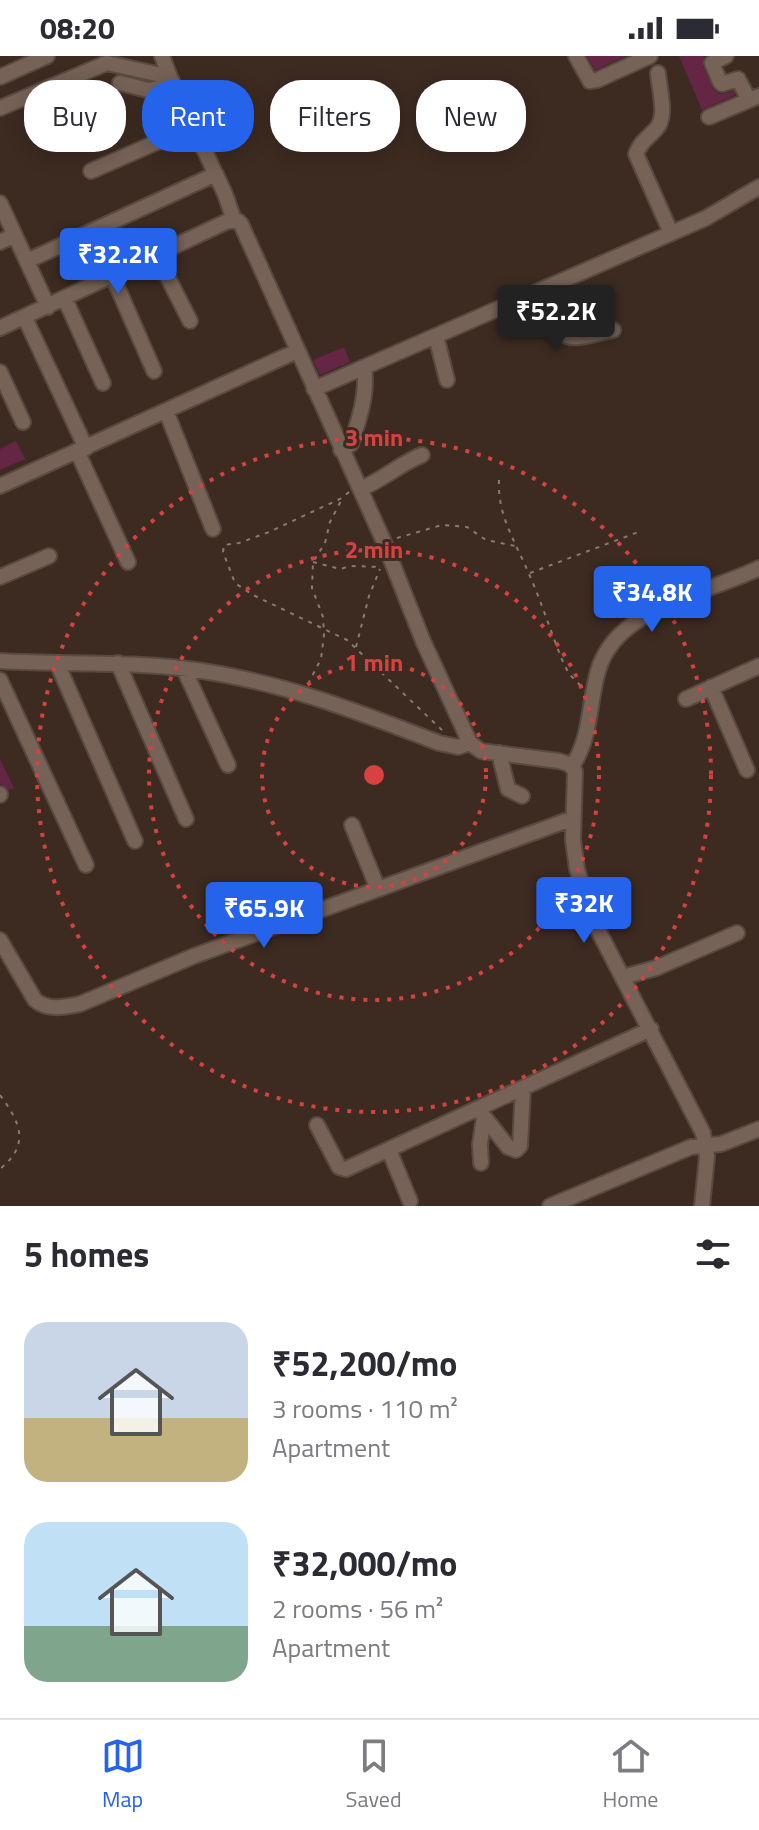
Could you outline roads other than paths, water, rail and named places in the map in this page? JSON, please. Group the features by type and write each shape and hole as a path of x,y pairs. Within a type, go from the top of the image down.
{"street":[{"path":"0,77 47,56"},
{"path":"162,56 172,80"},
{"path":"576,56 590,81 641,58"},
{"path":"709,117 754,98 738,79 720,82 712,63 726,56"},
{"path":"0,108 107,63 168,80"},
{"path":"658,73 662,119 639,145 636,154 671,233"},
{"path":"91,171 142,149"},
{"path":"206,152 234,220 241,224 384,542 464,745"},
{"path":"27,261 216,174"},
{"path":"314,389 706,218 759,187"},
{"path":"0,203 48,307"},
{"path":"0,328 234,220"},
{"path":"0,242 15,235"},
{"path":"157,256 190,321"},
{"path":"113,277 154,371"},
{"path":"540,291 559,330 567,337 580,338 613,330"},
{"path":"65,299 103,383"},
{"path":"25,318 128,562"},
{"path":"436,336 447,380"},
{"path":"0,486 297,351"},
{"path":"341,450 352,441 365,389 364,367"},
{"path":"0,372 23,422"},
{"path":"166,411 213,529"},
{"path":"358,486 381,480 401,464 422,455"},
{"path":"0,577 49,556"},
{"path":"702,1206 706,1144 699,1124 599,932 577,869 571,819 575,775 572,766 585,739 603,654 628,626 759,568"},
{"path":"0,661 118,663 229,676 301,694 439,743 559,761 572,766"},
{"path":"57,663 135,841"},
{"path":"118,663 186,819"},
{"path":"686,699 759,666"},
{"path":"184,669 228,765"},
{"path":"0,680 86,865"},
{"path":"711,687 747,770"},
{"path":"499,753 508,789 522,796"},
{"path":"0,940 35,1000 46,1006 64,1007 92,1000 194,956 571,819"},
{"path":"352,825 378,889"},
{"path":"623,977 656,968 737,933"},
{"path":"317,1125 341,1168 346,1169 481,1113 523,1088 651,1029"},
{"path":"481,1113 508,1147 515,1150 518,1148 523,1088"},
{"path":"481,1113 481,1163"},
{"path":"550,1206 691,1147 721,1144 759,1129"},
{"path":"389,1150 410,1201"}]}
